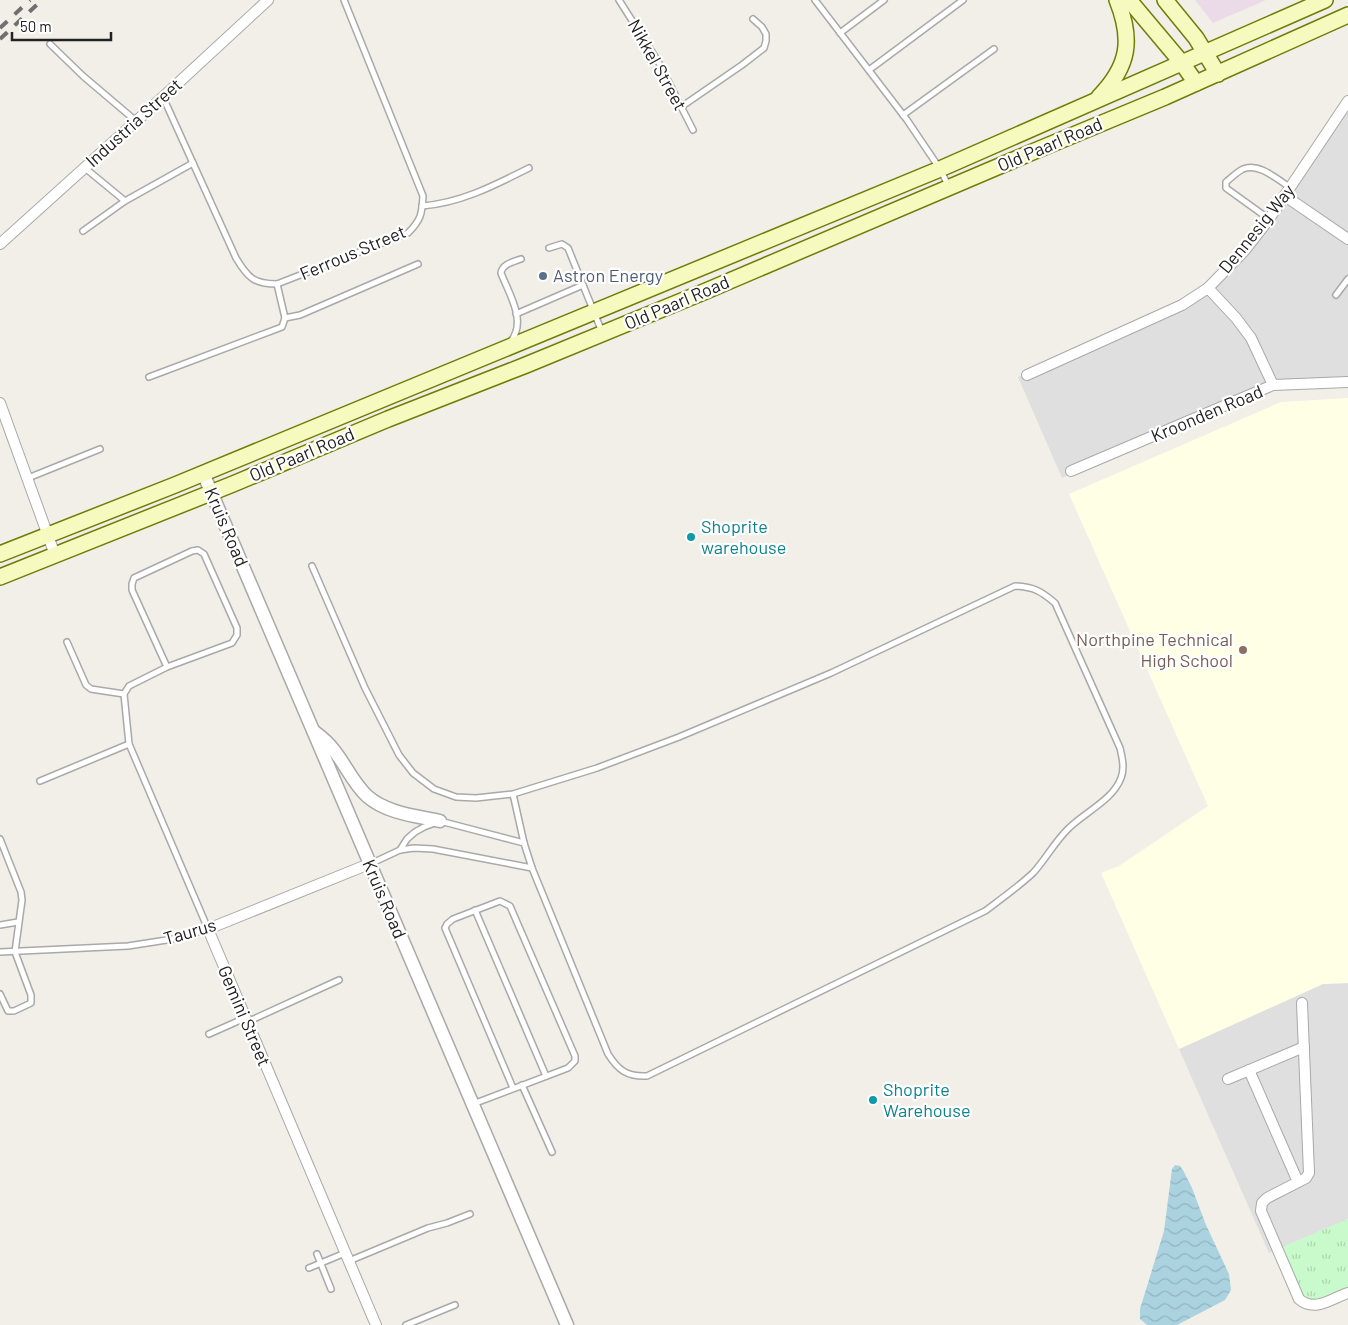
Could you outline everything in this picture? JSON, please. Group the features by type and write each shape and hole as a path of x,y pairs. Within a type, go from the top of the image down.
{"main road":[{"path":"1094,102 1113,80 1125,56 1127,33 1117,0"},
{"path":"1130,0 1196,83"},
{"path":"1165,0 1196,38 1218,74"},
{"name":"Old Paarl Road","path":"0,554 504,350 940,169 1324,0"},
{"name":"Old Paarl Road","path":"0,577 388,419 603,334 1218,74 1348,15"}],"street":[{"name":"Industria Street","path":"0,244 268,0"},
{"name":"Dennesig Way","path":"1027,375 1173,309 1208,288 1245,250 1269,219 1348,101"},
{"path":"1288,192 1348,239"},
{"path":"1208,288 1236,318 1251,338 1274,385"},
{"name":"Kroonden Road","path":"1071,471 1274,385 1348,382"},
{"path":"0,403 4,425 28,478 55,555"},
{"name":"Kruis Road","path":"203,473 566,1325"},
{"path":"311,729 332,747 358,786 367,796 381,806 440,821"},
{"name":"Taurus","path":"208,929 369,864"},
{"name":"Gemini Street","path":"208,929 376,1325"},
{"path":"1302,1003 1310,1173 1306,1178 1267,1198 1262,1203 1260,1211 1297,1295 1303,1302 1308,1305 1319,1305 1348,1293"},
{"path":"1228,1079 1304,1047"},
{"path":"1249,1070 1298,1182"}],"lane":[{"name":"Ferrous Street","path":"163,97 236,258 245,273 255,281 265,284 277,284 408,233 417,224 423,211 423,196 344,0"},
{"name":"Nikkel Street","path":"620,0 659,63 693,130"},
{"path":"815,0 903,115 940,169 949,188"},
{"path":"840,33 884,0"},
{"path":"869,70 963,0"},
{"path":"681,107 742,66 764,48 766,34 754,19"},
{"path":"50,44 83,76 136,122"},
{"path":"903,115 994,49"},
{"path":"83,232 125,201 193,163"},
{"path":"84,168 125,201"},
{"path":"422,206 456,201 529,168"},
{"path":"1269,219 1226,188 1226,182 1240,170 1250,168 1262,170 1288,192"},
{"path":"549,248 558,244 566,246 603,334"},
{"path":"504,350 516,334 518,324 501,274 502,269 507,264 521,259"},
{"path":"285,318 300,315 418,264"},
{"path":"1336,295 1348,279"},
{"path":"149,377 282,327 285,318 277,284"},
{"path":"516,314 583,286"},
{"path":"28,478 100,449"},
{"path":"67,642 86,685 92,689 124,694 129,686 167,667 232,643 237,635 237,628 204,554 198,550 134,578 132,584 132,590 167,667"},
{"path":"312,566 365,688 399,755 413,773 434,789 456,797 476,798 513,794 597,768 688,733 831,673 1015,586 1028,586 1040,591 1054,603 1120,748 1123,762 1122,777 1116,788 1064,832 1034,872 985,911 647,1076 635,1076 624,1071 615,1064 608,1054 532,868 524,843 513,794"},
{"name":"Gemini Street","path":"124,694 129,744 208,929"},
{"path":"40,781 129,744"},
{"path":"400,850 414,832 440,821 524,843"},
{"path":"0,839 21,892 22,900 15,952 31,994 32,1003 14,1011 8,1011 0,994"},
{"path":"369,864 400,850 414,848 434,849 532,868"},
{"path":"472,1104 568,1068 575,1061 575,1056 510,906 500,901 453,918 446,924 445,928 514,1088"},
{"path":"475,910 546,1076"},
{"path":"0,925 18,922"},
{"name":"Taurus","path":"0,952 128,946 173,940 208,929"},
{"path":"209,1034 339,980"},
{"path":"522,1085 552,1152"},
{"path":"309,1268 347,1257 470,1214"},
{"path":"317,1254 331,1289"},
{"path":"406,1325 455,1305"}],"shaded area":[{"path":"1195,0 1266,0 1213,23"},
{"path":"1348,97 1348,383 1275,386 1062,478 1018,377 1181,305 1207,288 1244,250"},
{"name":"Northpine Technical High School","path":"1348,398 1348,983 1323,984 1179,1049 1101,873 1119,866 1208,806 1069,494 1281,402"},
{"path":"1348,983 1348,1219 1269,1253 1179,1049 1323,984"}],"green space":[{"path":"1348,1219 1348,1287 1317,1299 1308,1299 1302,1293 1282,1247"}],"water":[{"path":"1175,1165 1180,1166 1183,1170 1192,1188 1206,1225 1229,1274 1231,1290 1225,1300 1177,1325 1147,1325 1140,1319 1140,1309 1164,1231 1172,1169"}],"railway":[{"path":"0,28 30,0"},
{"path":"0,39 42,0"}],"place":[{"name":"Astron Energy","path":"543,276"},
{"name":"Shoprite warehouse","path":"691,537"},
{"name":"Northpine Technical High School","path":"1243,650"},
{"name":"Shoprite Warehouse","path":"873,1100"}]}
